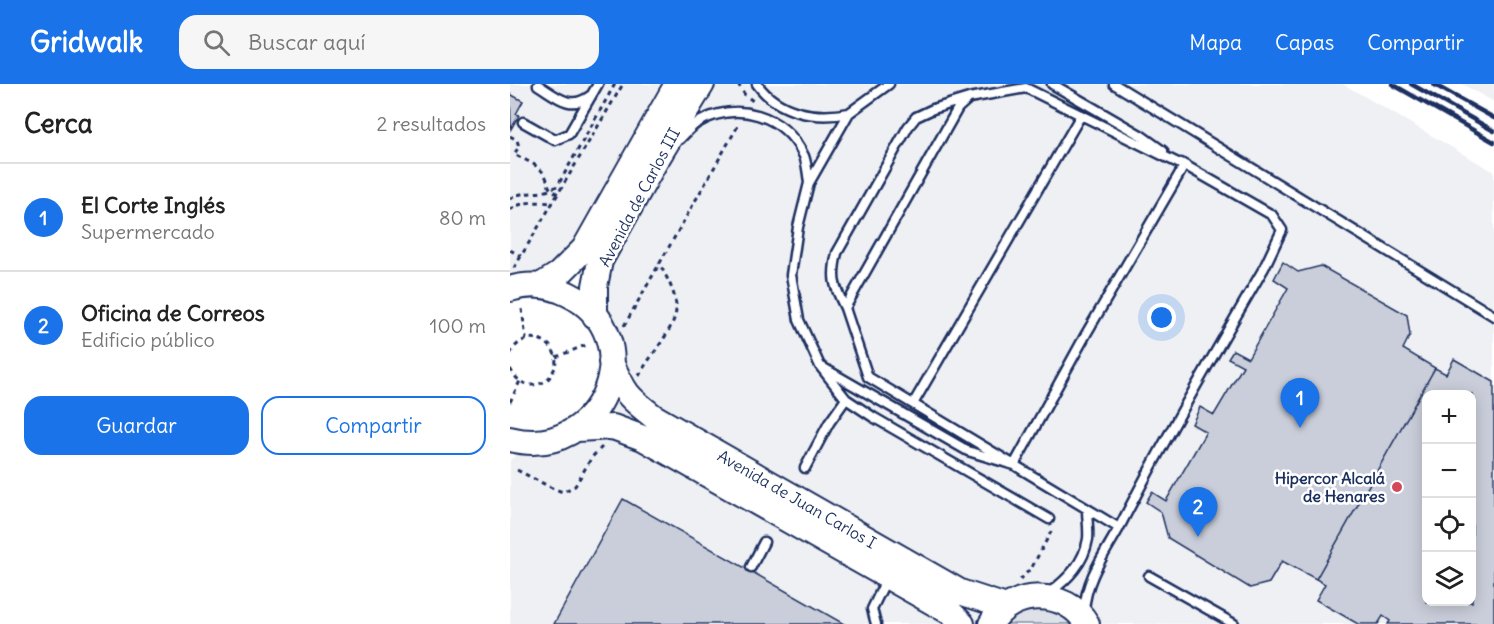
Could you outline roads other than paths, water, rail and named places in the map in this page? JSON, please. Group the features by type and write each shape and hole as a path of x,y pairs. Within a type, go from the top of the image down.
{"street":[{"name":"Avenida de Carlos III","path":"540,286 559,274 584,249 677,84"},
{"name":"Avenida de Carlos III","path":"595,316 595,286 600,261 702,84"},
{"path":"515,289 528,285 540,286 571,295 595,316"},
{"name":"Avenida de Juan Carlos I","path":"595,316 607,338 619,382 630,398 654,417 960,591 998,616"},
{"path":"510,438 534,442 556,439 577,429 589,419 603,399 612,362"},
{"name":"Avenida de Juan Carlos I","path":"577,429 613,427 643,438 950,612 962,624"},
{"path":"514,465 534,442"},
{"path":"998,616 1018,600 1045,597 1060,600 1072,607 1085,621"}],"lane":[{"path":"523,122 555,140 569,134 598,84"},
{"path":"758,86 780,106 806,114 830,117 849,113 890,84"},
{"path":"1052,84 1142,136 1184,166"},
{"path":"1114,84 1494,315"},
{"path":"538,85 566,102 581,103 590,96"},
{"path":"1085,621 1085,598 1090,580 1119,528 1129,506 1275,248 1282,230 1272,215 1184,166 1026,88 969,98 933,109 916,117 908,127 837,253 833,271 834,286 845,308 868,377 1119,528"},
{"path":"845,308 958,108 969,98"},
{"path":"656,162 696,123 728,111 746,112 772,120 793,137 805,158 809,183"},
{"path":"849,113 809,183 798,227 791,275 799,320 820,366 846,399 1049,519"},
{"path":"913,404 1081,115"},
{"path":"1014,465 1086,334 1184,166"},
{"path":"820,366 968,451 1014,465"},
{"path":"805,468 829,423 846,399"},
{"path":"1045,597 1074,571 1084,556 1088,536 1087,509"},
{"path":"751,567 764,542"},
{"path":"1149,576 1234,624"},
{"path":"876,624 872,609 887,578"}],"railway":[{"path":"1392,84 1494,142"},
{"path":"1411,84 1494,131"},
{"path":"1433,84 1494,118"}],"place":[{"name":"El Corte Inglés","path":"1300,428"},
{"name":"Hipercor Alcalá de Henares","path":"1397,487"},
{"name":"Oficina de Correos","path":"1198,537"}]}
